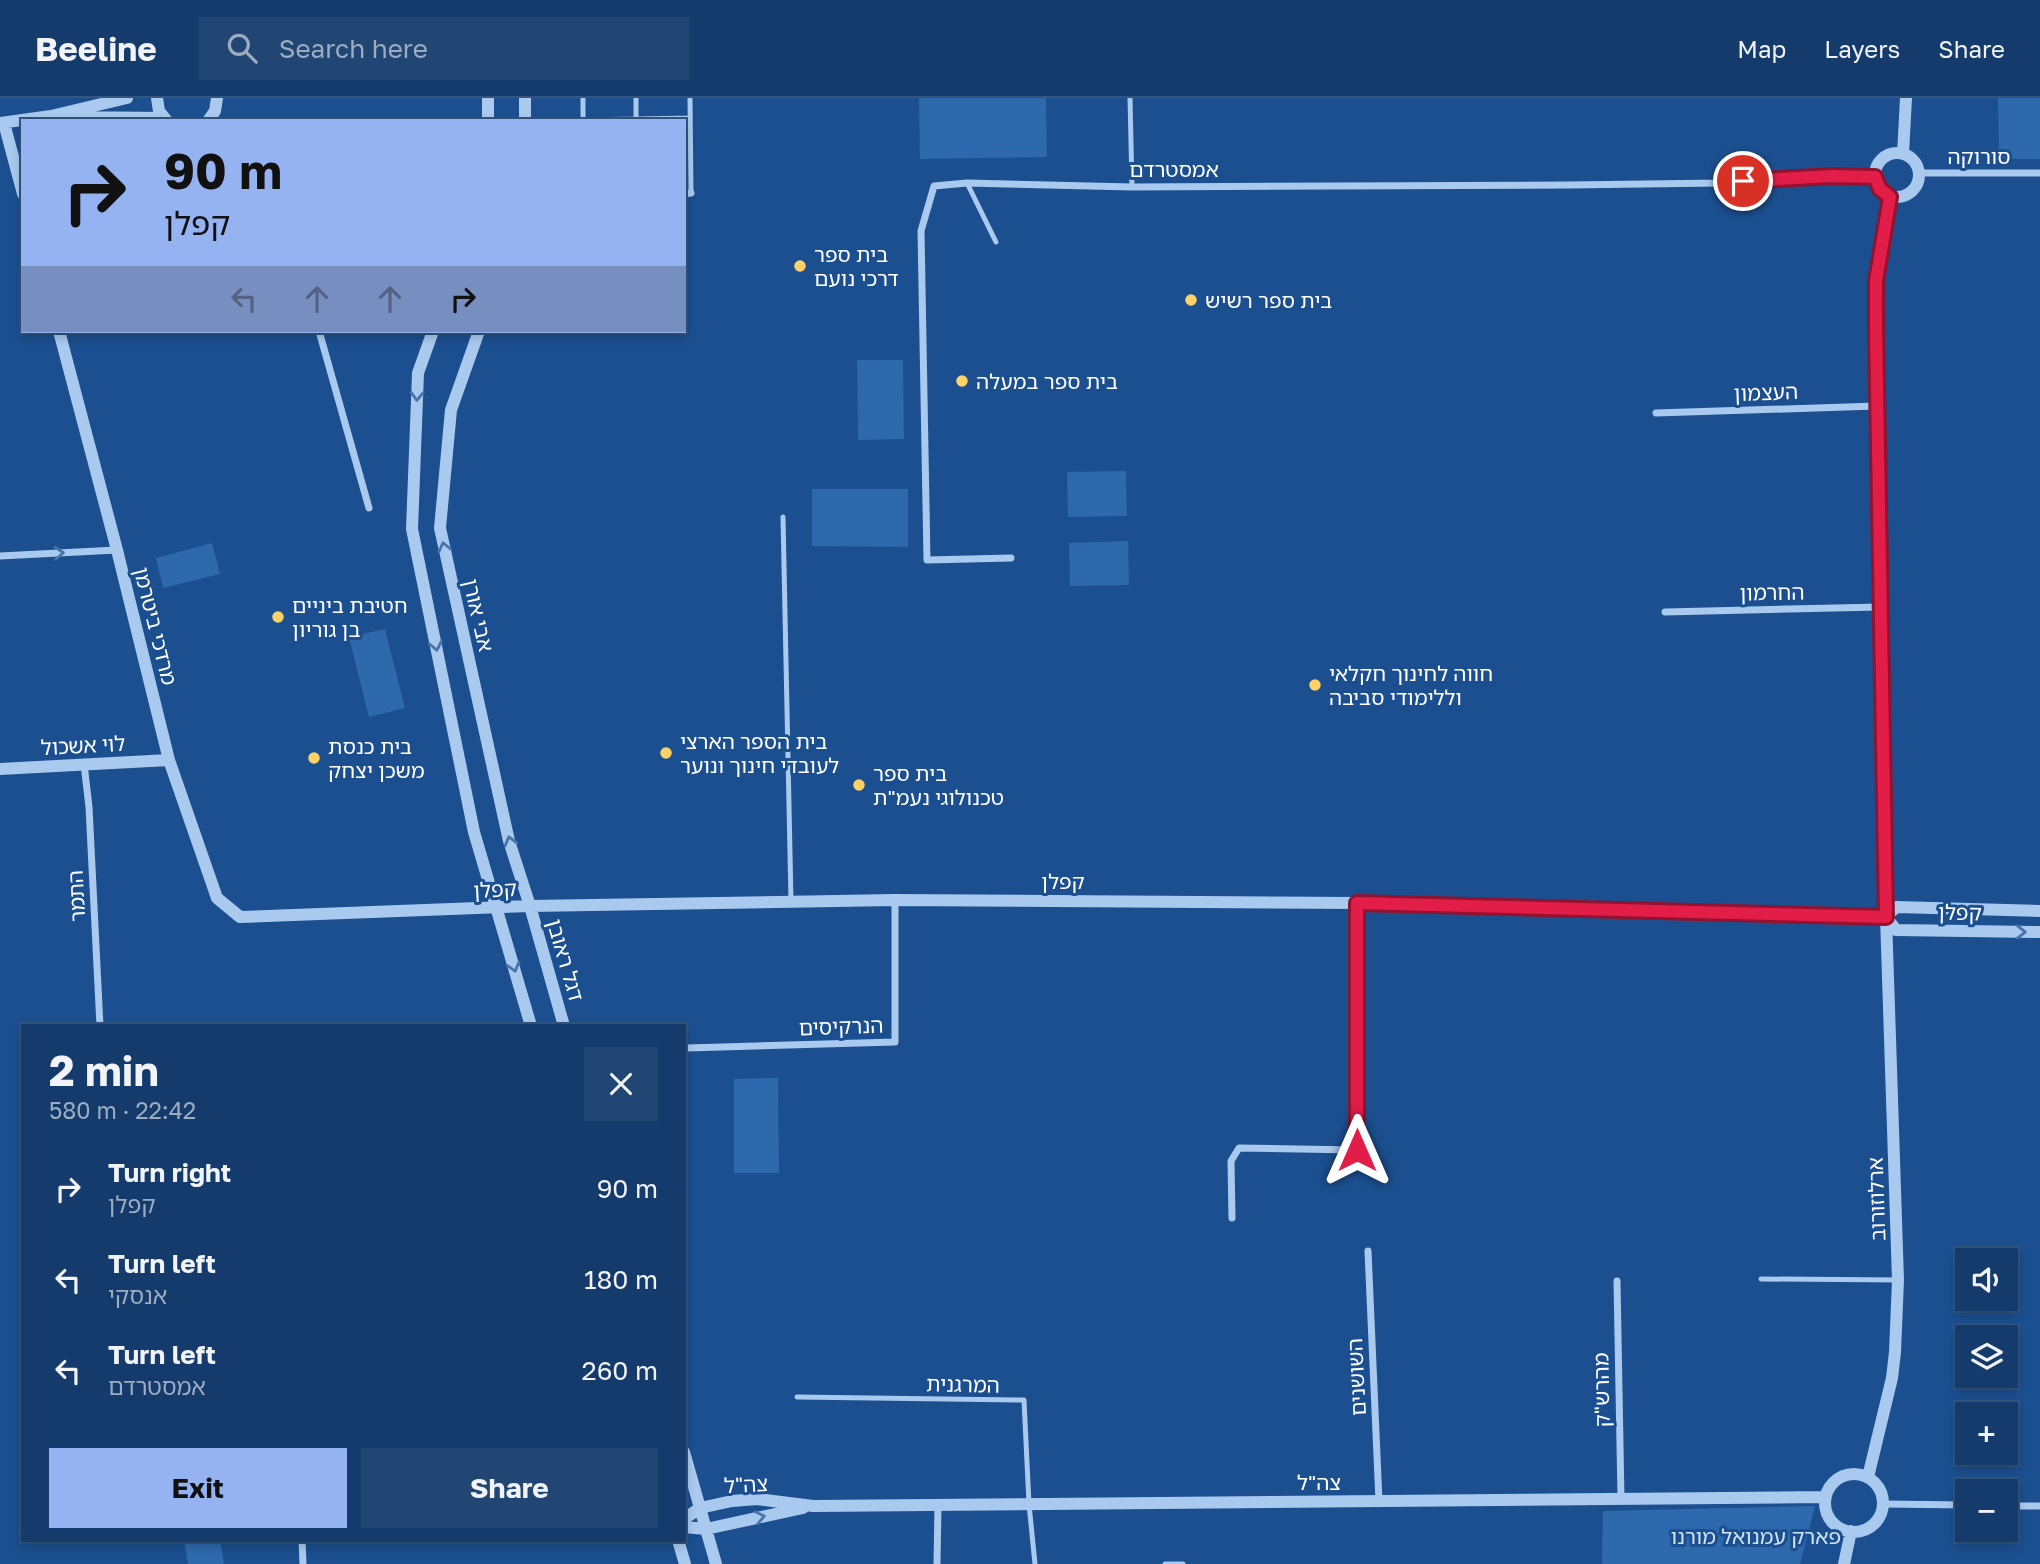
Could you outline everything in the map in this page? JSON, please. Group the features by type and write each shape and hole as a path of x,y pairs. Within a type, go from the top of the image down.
{"street":[{"path":"30,119 127,98"},
{"path":"157,98 159,111 164,119"},
{"path":"210,119 215,111 217,98"},
{"path":"488,98 488,119"},
{"path":"1903,154 1906,98"},
{"path":"525,101 525,119"},
{"path":"525,101 530,119"},
{"path":"51,116 136,119"},
{"path":"21,120 2,123 21,187"},
{"path":"1895,153 1903,154 1914,161 1919,173 1916,187 1904,197 1890,197 1880,189 1875,177 1878,164 1883,158 1895,153"},
{"name":"סורוקה","path":"1919,173 2040,173"},
{"name":"אמסטרדם","path":"1011,558 927,560 921,231 934,186 967,183 1132,187 1620,184 1720,183 1833,176 1875,177"},
{"name":"ארלוזורוב","path":"1868,1477 1892,1378 1898,1280 1886,917 1876,281 1890,197"},
{"name":"מרדכי ביטרמן","path":"60,333 169,760 217,898 240,917"},
{"path":"320,333 369,508"},
{"path":"432,333 418,373 412,529 474,832 530,1024"},
{"name":"אבי אורן","path":"478,333 451,410 440,528 509,841 530,906"},
{"name":"העצמון","path":"1656,413 1877,406"},
{"path":"0,556 117,550"},
{"name":"החרמון","path":"1665,612 1880,607"},
{"name":"לוי אשכול","path":"0,769 169,760"},
{"name":"התמר","path":"84,764 89,807 100,1024"},
{"name":"קפלן","path":"240,917 530,906 895,900 1357,903 1886,917 1896,907 2040,911"},
{"name":"הנרקיסים","path":"687,1048 895,1042 895,900"},
{"path":"1232,1218 1231,1161 1239,1148 1357,1150 1357,903"},
{"name":"דגל ראובן","path":"530,906 563,1024"},
{"name":"קפלן","path":"1886,917 1896,930 2040,932"},
{"name":"השושנים","path":"1368,1251 1379,1501"},
{"name":"מהרש\"ק","path":"1617,1281 1621,1499"},
{"path":"686,1459 716,1564"},
{"path":"1855,1473 1868,1477 1879,1488 1883,1504 1881,1513 1869,1527 1851,1531 1842,1529 1834,1524 1825,1507 1825,1497 1831,1485 1841,1476 1855,1473"},
{"name":"צה\"ל","path":"686,1518 700,1508 732,1501 757,1500 813,1506 1825,1497"},
{"path":"1883,1504 1955,1505"},
{"path":"937,1505 937,1564"},
{"name":"צה\"ל","path":"686,1527 706,1529 813,1506"},
{"path":"2018,1506 2040,1506"},
{"path":"1844,1564 1851,1531"},
{"path":"302,1542 303,1564"},
{"path":"679,1542 685,1564"}],"lane":[{"path":"583,98 583,119"},
{"path":"636,98 636,119 691,118"},
{"path":"688,193 690,98"},
{"path":"1130,98 1132,187"},
{"path":"967,183 996,242"},
{"path":"783,517 791,901"},
{"path":"1761,1279 1898,1280"},
{"name":"המרגנית","path":"797,1397 1024,1400 1029,1504"},
{"path":"1029,1504 1035,1564"},
{"path":"1165,1564 1183,1564"}],"green space":[{"path":"919,98 1046,98 1047,157 920,159"},
{"path":"1998,98 2040,98 2040,159 1999,159"},
{"path":"857,360 903,360 904,439 858,440"},
{"path":"1126,471 1127,516 1068,517 1067,472"},
{"path":"812,489 908,489 908,547 812,546"},
{"path":"1128,541 1129,585 1070,586 1069,543"},
{"path":"212,543 220,574 163,588 156,558"},
{"path":"385,629 405,708 369,717 349,637"},
{"path":"778,1078 779,1173 734,1173 734,1079"},
{"name":"פארק עמנואל מורנו","path":"1815,1506 1800,1564 1602,1564 1603,1511"},
{"path":"184,1542 220,1542 224,1564 188,1564"}],"place":[{"name":"בית ספר דרכי נועם","path":"800,266"},
{"name":"בית ספר רשיש","path":"1191,300"},
{"name":"בית ספר במעלה","path":"962,381"},
{"name":"חטיבת ביניים בן גוריון","path":"278,617"},
{"name":"חווה לחינוך חקלאי וללימודי סביבה","path":"1315,685"},
{"name":"בית הספר הארצי לעובדי חינוך ונוער","path":"666,753"},
{"name":"בית כנסת משכן יצחק","path":"314,758"},
{"name":"בית ספר טכנולוגי נעמ\"ת","path":"859,785"}],"route":[{"path":"1357,1150 1357,903 1886,917 1876,281 1890,197 1876,184 1875,177 1833,176 1743,181"}]}
